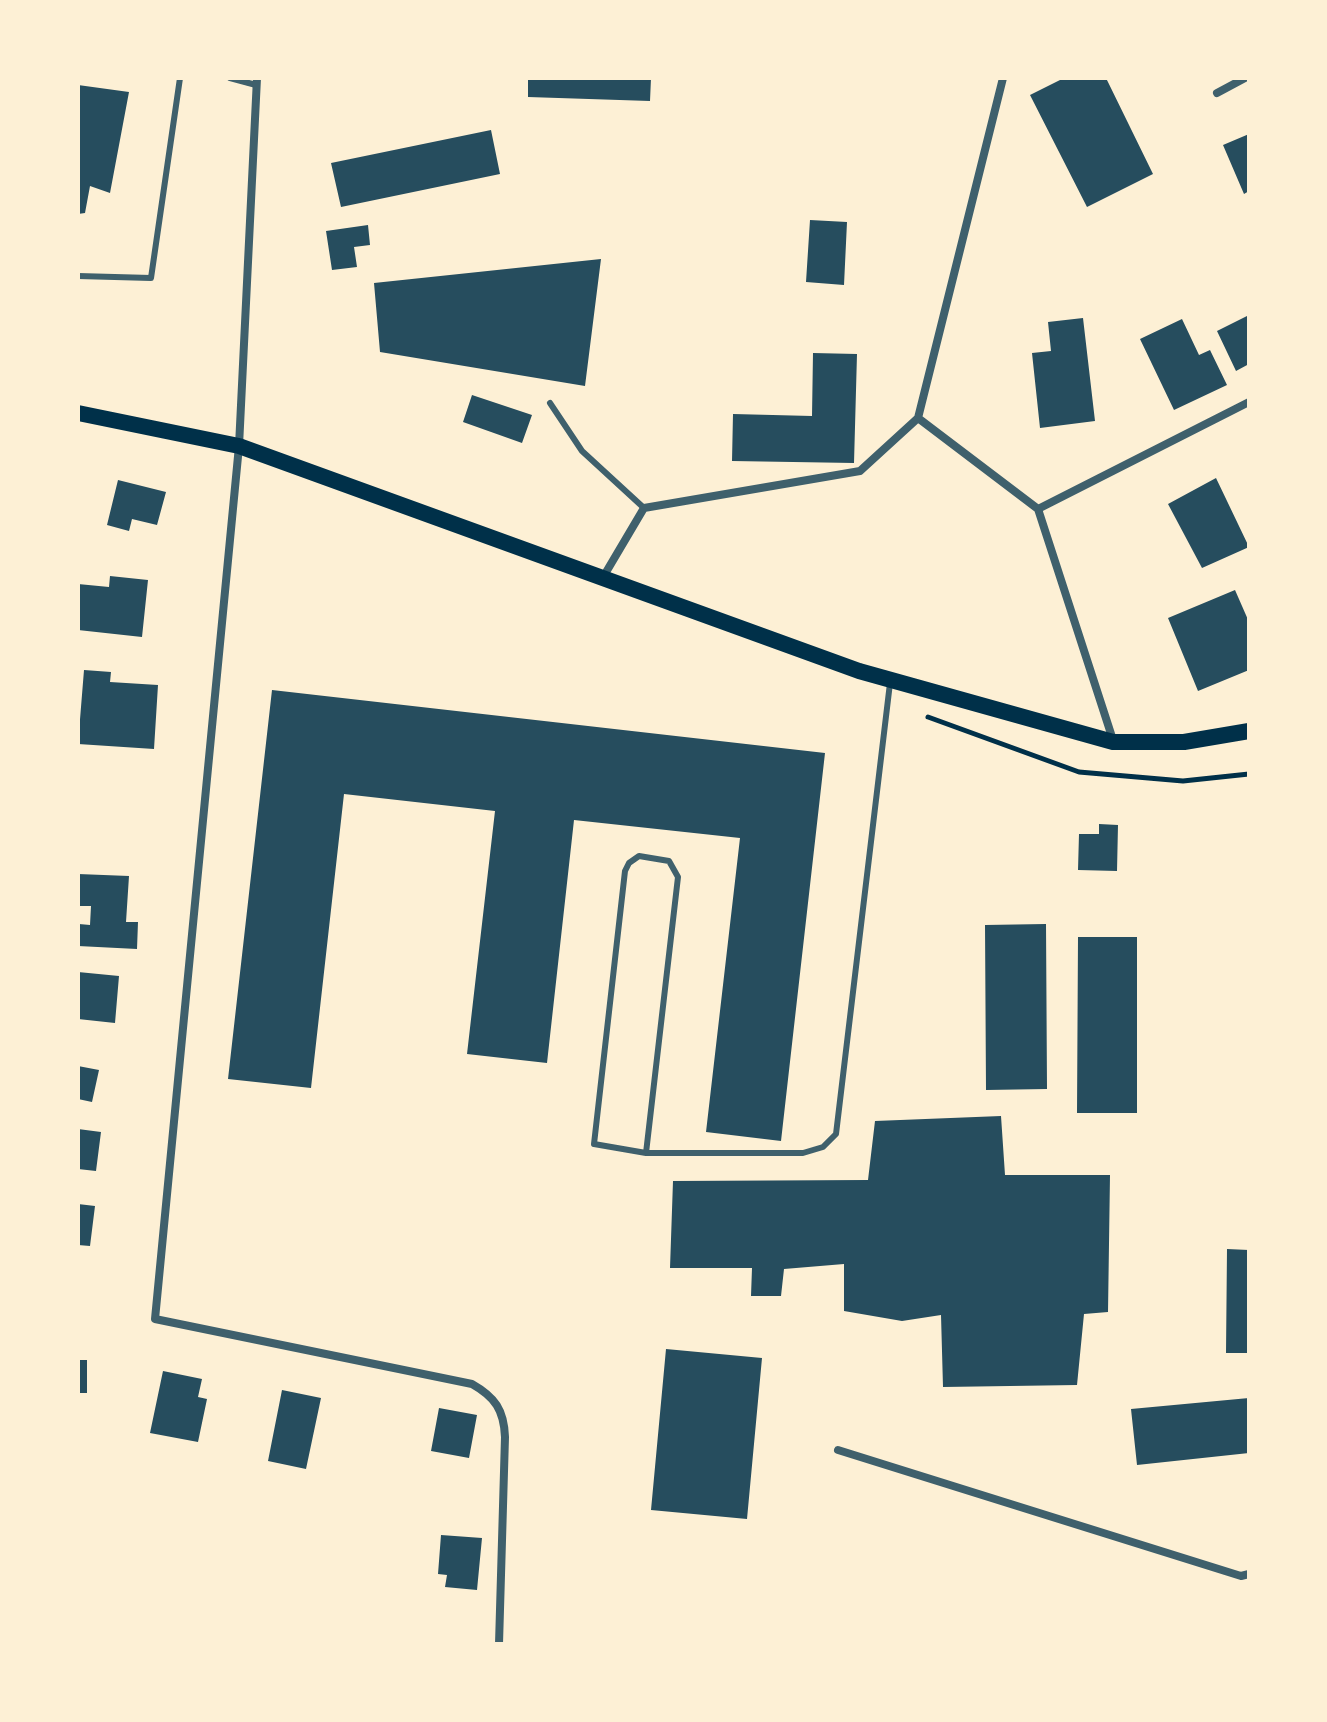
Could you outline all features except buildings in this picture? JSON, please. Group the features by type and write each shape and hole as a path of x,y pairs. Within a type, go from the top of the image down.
{"main road":[{"path":"78,413 239,446 601,580 890,680 1113,742 1184,742 1249,731"}],"street":[{"path":"601,580 644,508 860,471 918,418 1003,78"},
{"path":"1217,93 1245,78"},
{"path":"257,82 239,446 155,1319 472,1384 487,1392 504,1418 505,1437 499,1644"},
{"path":"1038,509 1249,402"},
{"path":"918,418 1038,509 1074,612 1113,742"},
{"path":"838,1450 1241,1576 1249,1574"}],"lane":[{"path":"78,276 151,278 180,78"},
{"path":"230,78 257,82"},
{"path":"550,403 582,451 644,508"},
{"path":"646,1153 678,877 669,861 639,856 629,863 625,871 594,1144 646,1153 803,1153 823,1147 836,1134 890,680"}]}
